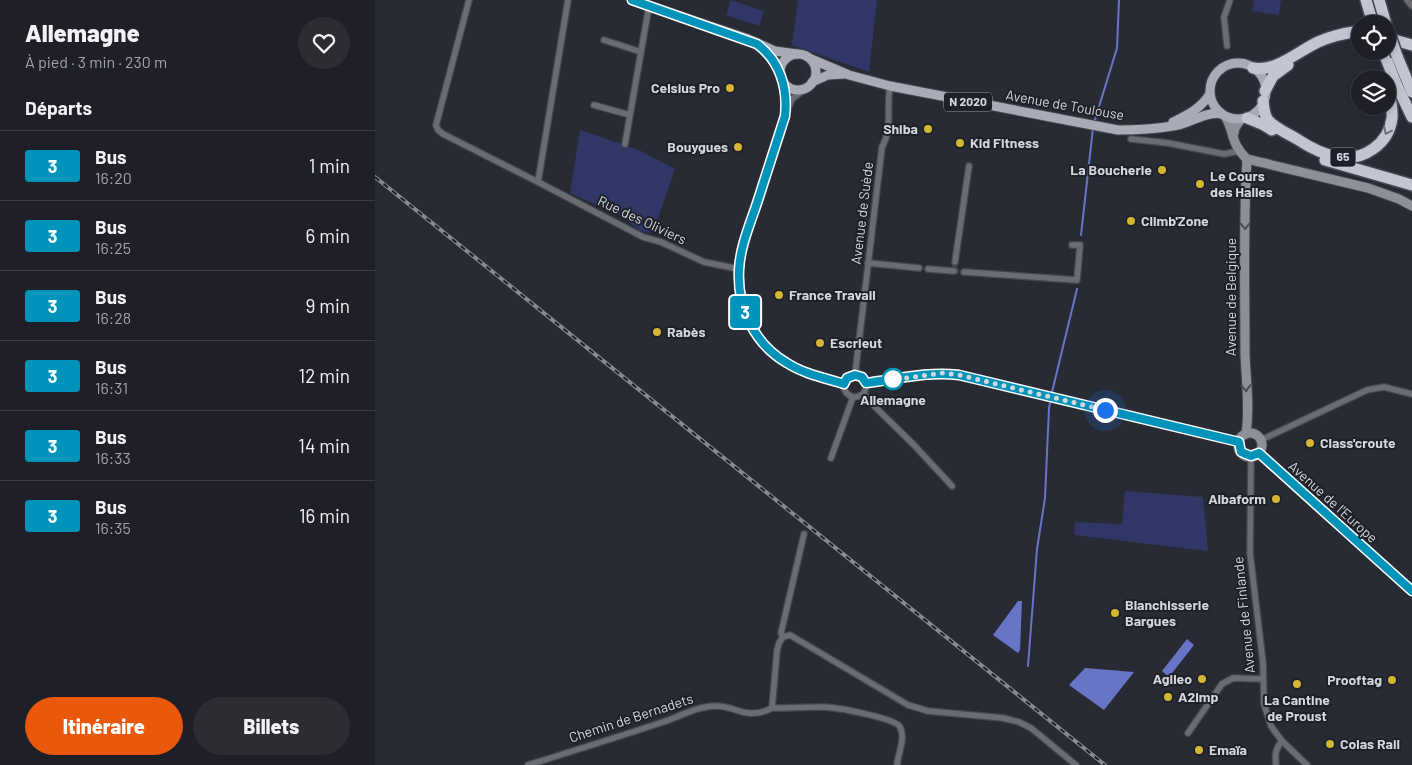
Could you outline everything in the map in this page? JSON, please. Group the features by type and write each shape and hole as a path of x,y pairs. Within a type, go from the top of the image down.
{"highway":[{"path":"1365,0 1369,15"},
{"path":"1379,0 1384,15"},
{"path":"1253,68 1268,69 1309,46 1330,37 1351,34"},
{"path":"1396,36 1412,40"},
{"path":"1264,96 1273,76 1292,63 1329,44 1351,39"},
{"path":"1396,41 1412,45"},
{"path":"1396,53 1412,92"},
{"path":"1384,60 1412,118"},
{"name":"65","path":"1264,96 1266,116 1273,125 1315,149 1339,157 1366,153 1378,146 1388,132 1392,115"},
{"name":"65","path":"1244,118 1264,125 1302,149 1328,161 1412,185"}],"main road":[{"path":"632,0 757,44 779,52 802,54 811,59 815,68 816,73 809,85 796,90 784,83 770,54 757,44"},
{"path":"780,73 780,67 787,58 797,54"},
{"name":"Avenue de Toulouse","path":"811,59 849,75 890,86 1118,130 1160,128 1183,124 1210,113 1223,115"},
{"path":"1235,64 1242,64 1253,68 1263,80 1264,96 1257,111 1244,118 1223,115 1214,106 1210,94 1213,79 1223,68 1235,64"},
{"name":"Avenue de Toulouse","path":"809,85 828,75 849,75"},
{"name":"Avenue de Toulouse","path":"1160,128 1204,104 1210,94"}],"street":[{"name":"Rue des Oliviers","path":"469,0 436,125 438,130 643,237 661,242 704,262 739,269"},
{"path":"538,182 568,0"},
{"path":"1227,46 1224,16 1230,0"},
{"path":"1407,0 1412,6"},
{"path":"625,144 649,6"},
{"path":"604,40 641,52"},
{"path":"784,83 787,102 785,116"},
{"path":"809,85 792,99 747,233 739,269 742,305 756,335 774,354 792,366 844,384"},
{"name":"Avenue de Suède","path":"855,375 882,147 887,139 890,86"},
{"path":"594,105 630,115"},
{"path":"1223,115 1239,151 1247,159 1368,188 1399,199 1412,206"},
{"path":"1233,137 1235,128 1244,118"},
{"name":"Avenue de Toulouse","path":"1131,139 1169,143 1224,154 1239,151"},
{"name":"Avenue de Belgique","path":"1246,434 1248,421 1245,357 1244,200 1247,159"},
{"path":"955,262 969,166"},
{"path":"964,272 1077,280 1080,245 1072,245"},
{"path":"869,263 919,268"},
{"path":"928,268 954,271"},
{"path":"866,383 943,373 975,378 1239,442"},
{"path":"864,393 853,397 847,394 844,384 847,378 855,375 862,377 866,383 864,393 869,401 952,486"},
{"path":"1261,440 1367,390 1384,387 1412,394"},
{"path":"831,458 853,397"},
{"path":"1246,434 1256,434 1261,440 1262,447 1255,455 1241,452 1239,442 1241,437 1246,434"},
{"name":"Avenue de l'Europe","path":"1255,455 1412,591"},
{"name":"Avenue de Finlande","path":"1255,455 1250,553 1263,663 1264,704 1271,726 1282,741 1307,765"},
{"path":"783,637 781,633 804,534"},
{"path":"772,708 779,643 783,637 791,636 908,705 929,711 1003,718 1019,722 1031,728 1076,765"},
{"path":"1188,733 1222,684 1233,678 1263,679"},
{"name":"Chemin de Bernadets","path":"528,765 546,762 701,708 716,705 751,714 761,713 772,708 825,707 897,722 901,728 902,737 897,765"},
{"path":"1276,765 1275,755 1277,747 1282,741"}],"shaded area":[{"path":"731,0 764,11 759,26 726,15"},
{"path":"798,0 877,0 869,72 792,45"},
{"path":"1254,0 1281,0 1279,15 1252,11"},
{"path":"580,130 639,150 675,169 653,233 640,231 621,216 570,193"},
{"path":"1125,491 1203,497 1208,551 1074,535 1075,522 1122,524"},
{"path":"1018,601 1022,601 1020,650 1018,653 993,635"},
{"path":"1187,639 1194,645 1169,677 1162,671"},
{"path":"1085,668 1134,672 1104,710 1069,685"}],"waterway":[{"path":"1094,123 1117,48 1119,0"},
{"path":"1081,235 1093,128"},
{"path":"1028,666 1037,549 1045,498 1049,408 1077,289"}],"tunnel":[{"path":"955,262 954,271 964,272"}],"railway":[{"path":"375,177 1105,765"}],"bus line":[{"name":"3","path":"632,0 747,39 770,54 780,73 784,83 787,102 785,116 741,252 739,269 739,291 748,321 756,335 774,354 786,363 803,371 844,384 847,378 852,375 859,375 866,383 926,374 943,373 959,375 1239,442 1239,449 1244,455 1251,456 1259,453 1412,591"}],"place":[{"name":"Celsius Pro","path":"730,88"},
{"name":"Shiba","path":"928,129"},
{"name":"Kid Fitness","path":"960,143"},
{"name":"Bouygues","path":"738,147"},
{"name":"La Boucherie","path":"1162,170"},
{"name":"Le Cours des Halles","path":"1200,184"},
{"name":"Climb'Zone","path":"1131,221"},
{"name":"France Travail","path":"779,295"},
{"name":"Rabès","path":"657,332"},
{"name":"Escrieut","path":"820,343"},
{"name":"Allemagne","path":"893,379"},
{"name":"Class'croute","path":"1310,443"},
{"name":"Albaform","path":"1276,499"},
{"name":"Blanchisserie Bargues","path":"1115,613"},
{"name":"Agileo","path":"1202,679"},
{"name":"Prooftag","path":"1392,680"},
{"name":"La Cantine de Proust","path":"1297,684"},
{"name":"A2imp","path":"1168,697"},
{"name":"Colas Rail","path":"1330,744"},
{"name":"Emaïa","path":"1199,750"}],"route":[{"path":"893,379 891,380 926,374 943,373 959,375 1105,410"}]}
